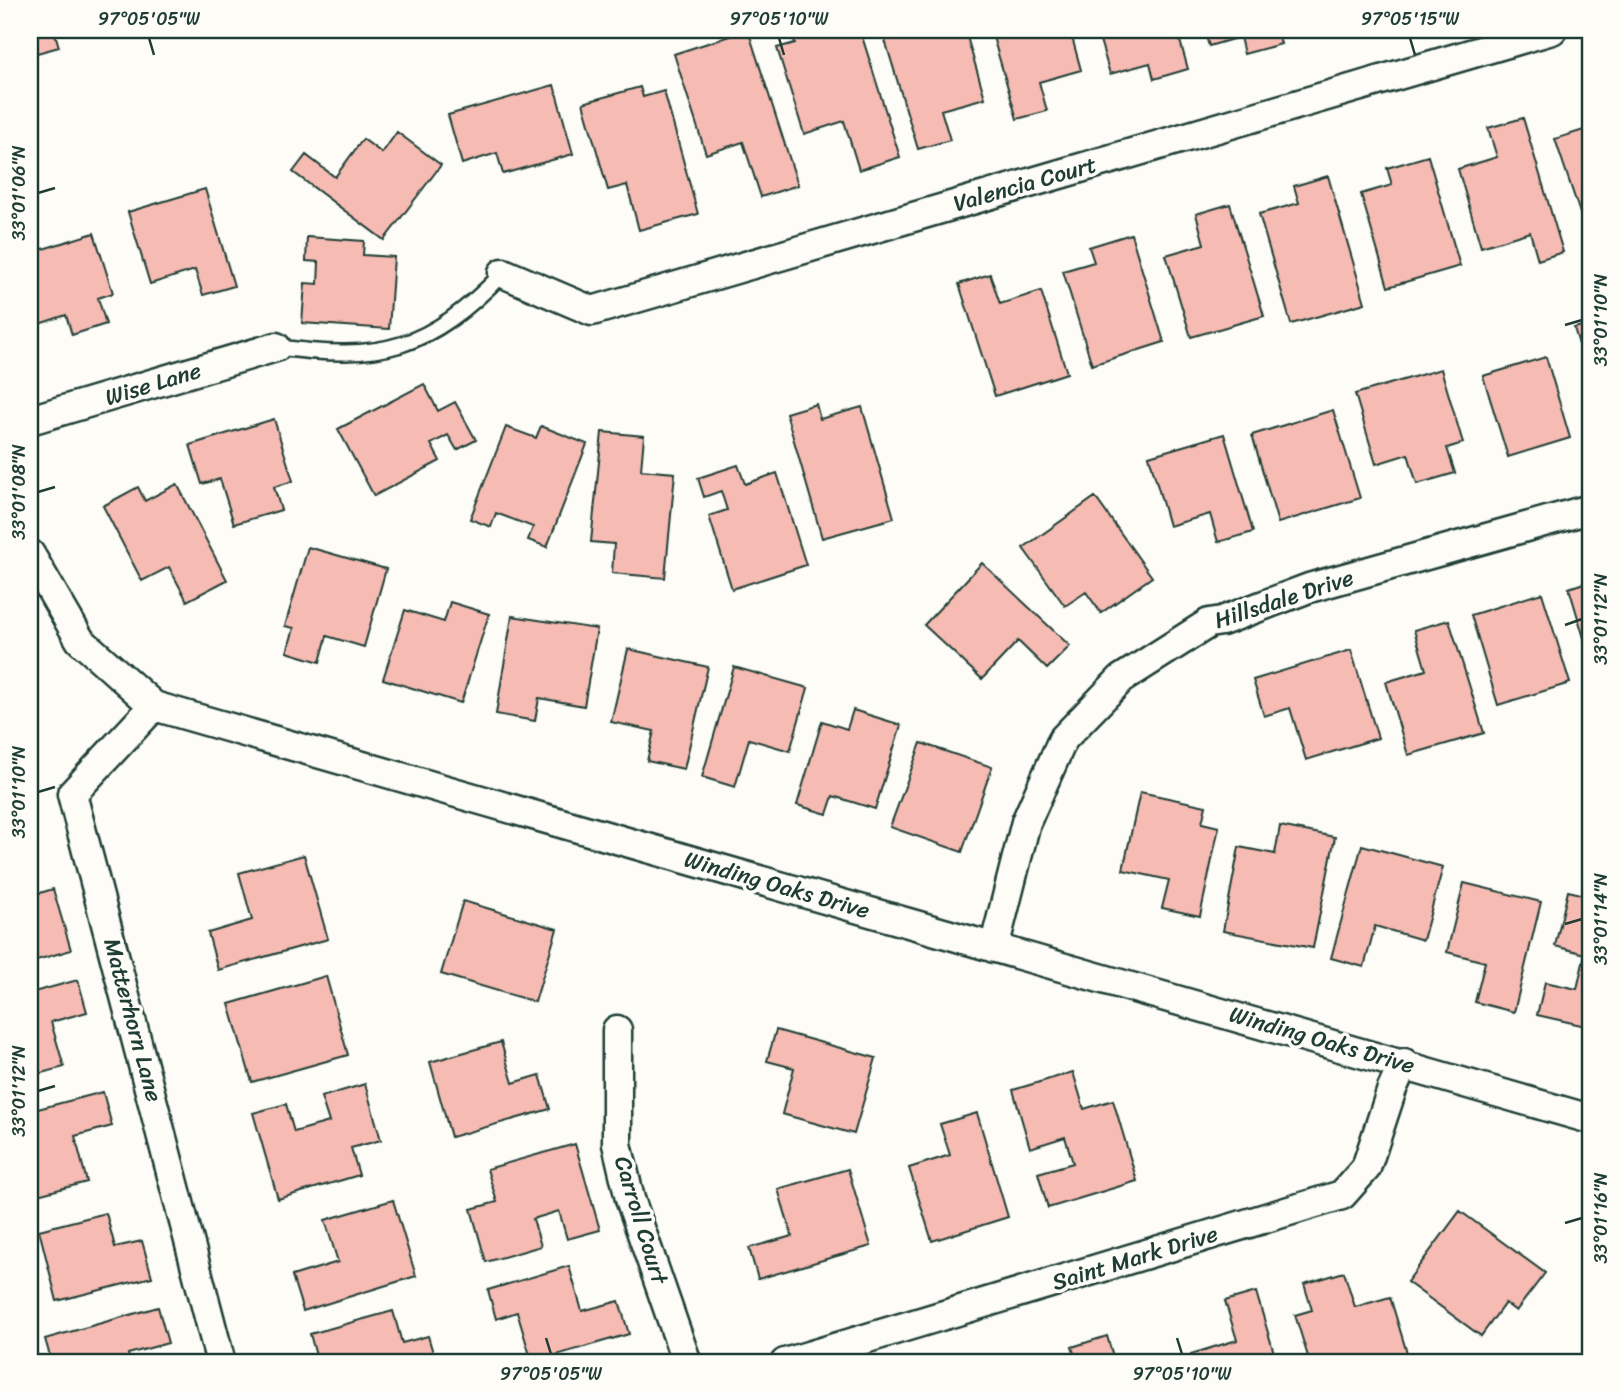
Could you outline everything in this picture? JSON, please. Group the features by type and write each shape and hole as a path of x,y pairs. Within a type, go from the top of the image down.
{"street":[{"name":"Valencia Court","path":"503,273 592,312 1552,30"},
{"name":"Wise Lane","path":"30,420 276,347"},
{"name":"Hillsdale Drive","path":"994,948 1026,822 1063,739 1121,679 1209,623 1222,621 1309,588 1590,509"},
{"name":"Winding Oaks Drive","path":"30,554 80,640 154,706 994,948 1405,1063 1590,1119"},
{"name":"Matterhorn Lane","path":"154,706 72,794 221,1363"},
{"name":"Carroll Court","path":"617,1030 617,1144 630,1199 687,1363"},
{"name":"Saint Mark Drive","path":"785,1363 1342,1195 1366,1168 1392,1089 1405,1063"}],"lane":[{"path":"276,347 343,353 386,350 431,334 470,307 503,273"}],"building":[{"path":"30,30 54,30 59,47 30,55"},
{"path":"748,30 798,185 761,197 743,142 706,154 674,54"},
{"path":"791,30 860,30 900,157 859,170 844,121 804,134 777,48 795,43"},
{"path":"882,30 965,30 985,98 941,110 950,140 918,149"},
{"path":"991,30 1070,30 1081,70 1039,82 1047,111 1017,119"},
{"path":"1097,30 1177,30 1188,69 1154,79 1150,63 1110,74"},
{"path":"1204,30 1277,30 1281,44 1244,54 1240,37 1209,46"},
{"path":"554,85 573,154 503,174 497,153 462,164 448,115"},
{"path":"640,87 643,97 664,91 698,214 639,230 627,185 608,190 583,103"},
{"path":"1523,118 1563,252 1538,260 1530,232 1481,247 1458,169 1497,157 1488,128"},
{"path":"1590,128 1590,226 1585,228 1555,139"},
{"path":"397,132 441,165 384,240 293,172 306,155 335,177 363,139 382,153"},
{"path":"1428,156 1460,266 1388,287 1361,194 1392,185 1387,168"},
{"path":"1328,176 1365,303 1291,324 1259,214 1299,203 1294,186"},
{"path":"205,189 234,286 203,295 195,270 150,284 128,212"},
{"path":"1230,204 1264,316 1191,337 1166,255 1204,244 1196,214"},
{"path":"94,233 113,293 98,298 106,324 72,335 66,315 33,326 30,317 30,253"},
{"path":"1131,234 1164,342 1092,365 1063,271 1094,262 1089,247"},
{"path":"307,237 364,241 363,255 394,257 389,329 302,323 305,283 318,284 319,262 306,261"},
{"path":"990,274 1000,304 1041,291 1067,373 995,396 959,284"},
{"path":"1590,324 1590,381 1574,328"},
{"path":"1546,357 1570,438 1508,457 1483,376"},
{"path":"1441,369 1463,443 1447,448 1455,473 1417,484 1408,454 1376,464 1355,394"},
{"path":"424,384 438,411 455,402 476,440 457,450 448,435 431,444 440,461 374,496 338,429"},
{"path":"816,404 820,419 862,407 894,518 822,538 786,413"},
{"path":"1333,410 1360,498 1278,523 1252,435"},
{"path":"274,419 293,481 274,487 281,510 234,524 220,479 202,484 190,445"},
{"path":"541,426 587,444 547,547 528,540 533,527 496,513 491,527 470,519 506,427 536,438"},
{"path":"602,432 644,436 641,470 675,473 665,578 612,573 614,544 591,542"},
{"path":"1224,434 1253,532 1218,542 1210,514 1169,526 1149,456"},
{"path":"738,465 745,484 777,473 806,565 732,589 709,516 727,510 721,491 704,497 698,478"},
{"path":"177,484 227,580 187,601 169,567 142,581 103,506 138,487 145,501"},
{"path":"1095,497 1152,577 1101,613 1086,592 1065,606 1023,548"},
{"path":"308,547 386,569 364,647 327,636 320,662 287,652 294,628 285,626"},
{"path":"982,563 1070,646 1047,669 1018,641 982,679 924,625"},
{"path":"1590,581 1590,658 1569,588"},
{"path":"1542,593 1570,683 1498,705 1471,615"},
{"path":"450,602 489,614 461,703 383,679 405,610 444,622"},
{"path":"512,616 597,629 584,706 539,698 535,721 496,714"},
{"path":"1449,620 1484,733 1408,755 1386,682 1426,670 1414,630"},
{"path":"628,649 708,667 684,769 647,761 654,731 611,722"},
{"path":"1351,650 1378,738 1306,760 1290,708 1264,716 1253,680"},
{"path":"734,667 808,688 790,751 749,739 735,787 702,777"},
{"path":"853,710 901,725 875,809 833,796 827,814 797,805 822,721 847,729"},
{"path":"921,743 992,767 962,852 890,827"},
{"path":"1140,792 1206,806 1202,823 1219,827 1200,916 1162,908 1169,880 1123,870"},
{"path":"1280,826 1335,837 1313,948 1223,931 1239,847 1275,854"},
{"path":"1362,845 1443,867 1423,940 1375,926 1364,967 1331,958"},
{"path":"304,855 328,939 218,970 208,933 252,920 239,873"},
{"path":"1464,883 1541,902 1514,1012 1475,1002 1485,962 1447,952"},
{"path":"53,889 71,950 30,962 30,896"},
{"path":"1568,891 1590,896 1590,1027 1537,1015 1545,982 1577,989 1585,954 1555,946"},
{"path":"463,901 557,929 535,1002 441,974"},
{"path":"326,976 348,1055 252,1082 229,1004"},
{"path":"78,980 87,1012 51,1022 64,1067 30,1076 30,993"},
{"path":"776,1030 876,1058 854,1134 782,1114 794,1068 767,1061"},
{"path":"501,1042 513,1083 540,1075 550,1109 451,1137 430,1062"},
{"path":"1073,1072 1084,1109 1113,1100 1137,1181 1048,1208 1038,1173 1073,1163 1065,1137 1030,1148 1013,1090"},
{"path":"365,1084 381,1140 351,1148 359,1175 278,1199 253,1113 286,1104 294,1132 329,1122 321,1097"},
{"path":"103,1092 112,1126 75,1136 87,1182 30,1197 30,1111"},
{"path":"977,1113 1008,1217 932,1241 909,1168 950,1155 940,1124"},
{"path":"575,1144 600,1230 567,1239 559,1211 533,1219 541,1246 486,1262 471,1209 497,1202 487,1169"},
{"path":"848,1169 871,1246 758,1279 749,1248 792,1236 778,1189"},
{"path":"393,1200 416,1276 303,1311 292,1276 338,1262 325,1220"},
{"path":"1460,1211 1545,1273 1516,1311 1505,1303 1481,1336 1407,1282"},
{"path":"106,1213 115,1247 142,1241 152,1277 57,1301 39,1230"},
{"path":"569,1266 582,1311 619,1301 629,1334 532,1362 517,1312 496,1319 488,1290"},
{"path":"1344,1272 1355,1307 1390,1297 1410,1363 1310,1363 1295,1315 1312,1310 1304,1284"},
{"path":"1256,1292 1277,1363 1193,1363 1191,1354 1237,1340 1225,1301"},
{"path":"158,1307 168,1343 128,1354 130,1363 52,1363 45,1339"},
{"path":"393,1311 402,1343 428,1336 436,1363 318,1363 310,1334"},
{"path":"1107,1336 1115,1363 1077,1363 1072,1347"},
{"path":"1045,1356 1047,1363 1018,1363"}]}
